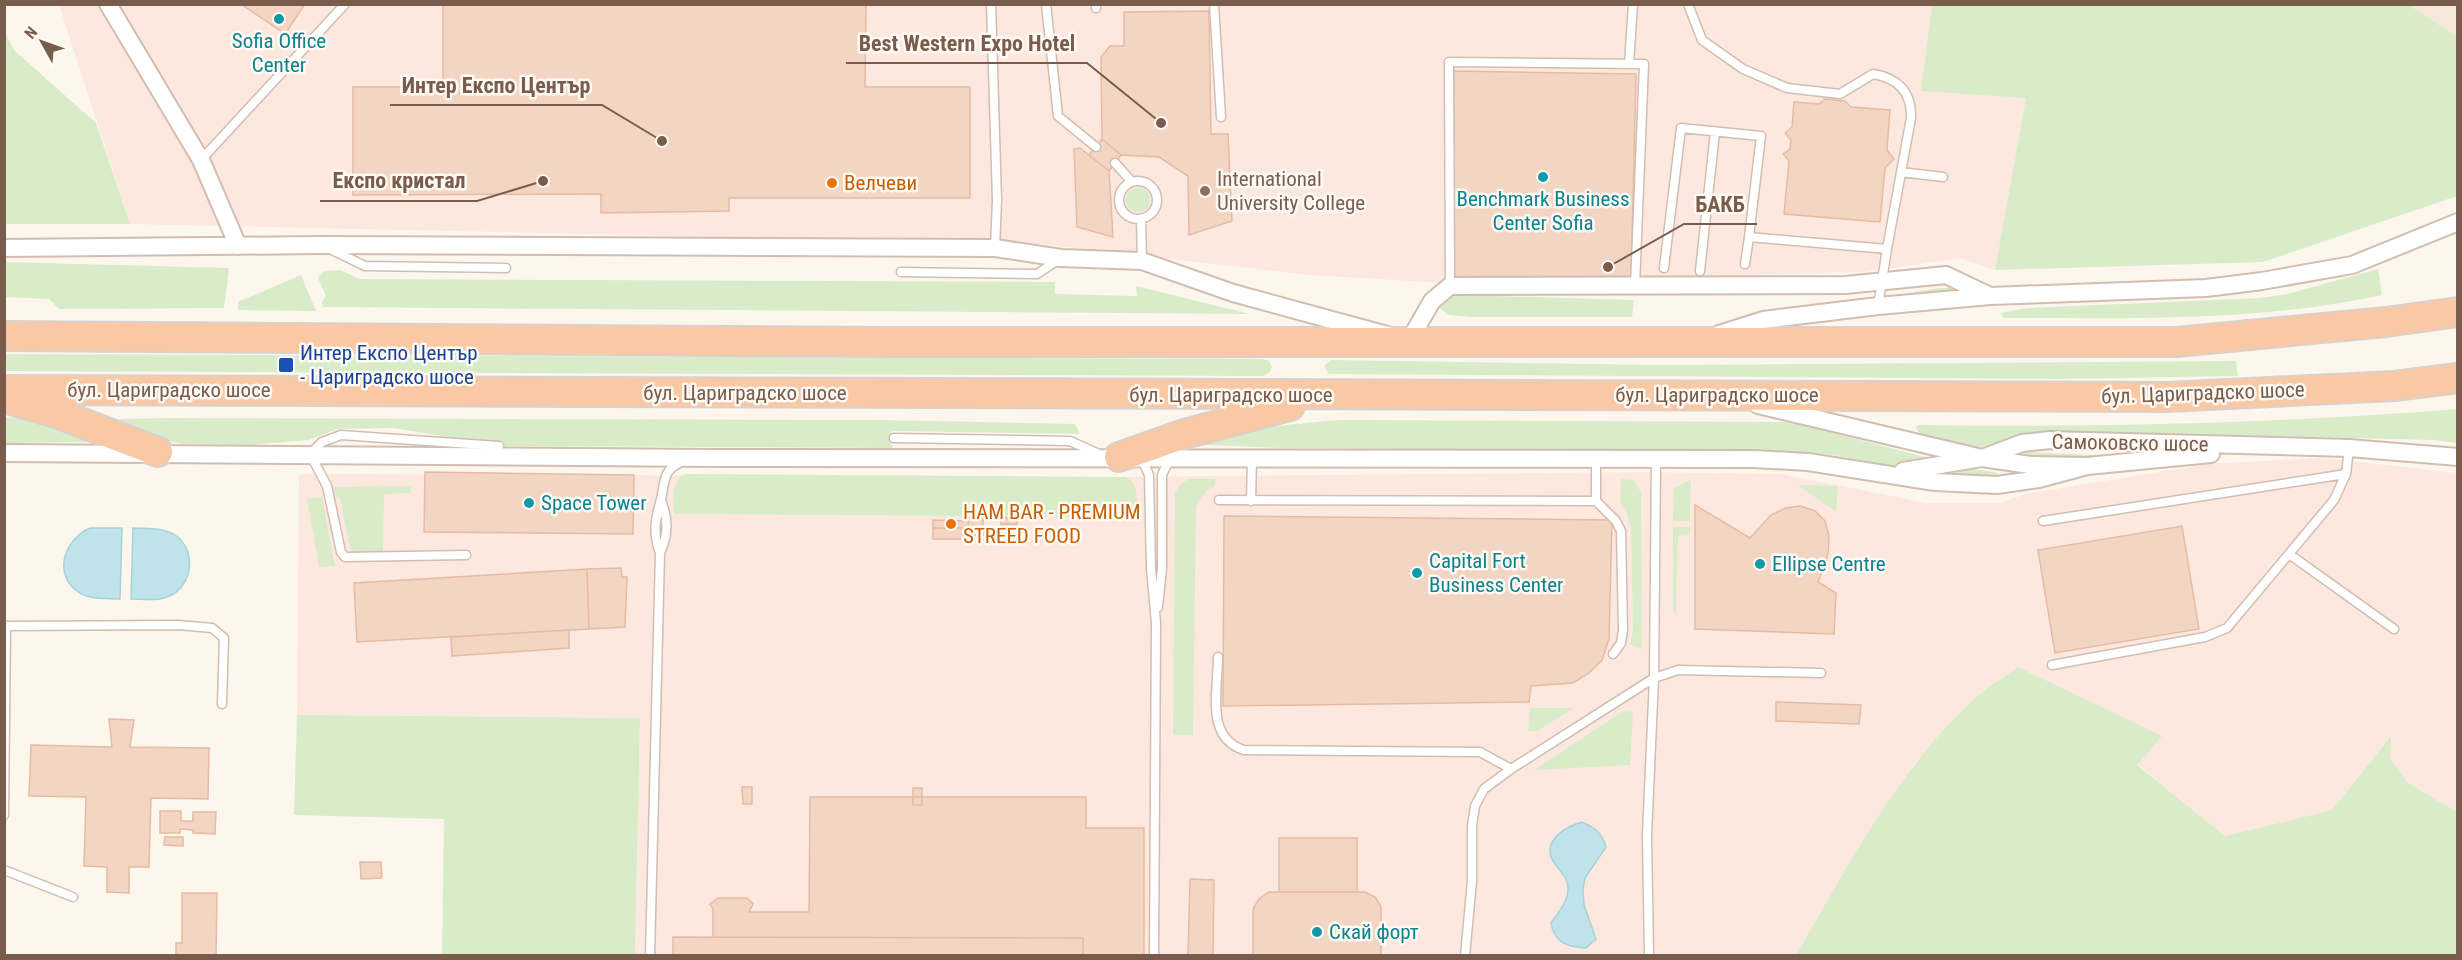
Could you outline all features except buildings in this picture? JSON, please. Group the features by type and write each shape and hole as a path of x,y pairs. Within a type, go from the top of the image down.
{"highway":[{"path":"4,336 891,342 2176,342 2386,322 2457,312"},
{"name":"бул. Цариградско шосе","path":"4,390 1717,396 1927,394 2167,397 2394,387 2457,378"},
{"path":"1120,457 1245,416 1334,395"},
{"path":"4,398 59,414 158,452"}],"street":[{"path":"108,4 201,160 238,246"},
{"path":"1692,342 1763,320 1878,306 1990,296 2206,288 2262,281 2352,265 2457,222"},
{"path":"4,248 321,245 995,248 1061,258 1142,261 1233,293 1409,341 1432,302 1450,286 1635,288 1845,285 1946,275 1990,296"},
{"name":"Самоковско шосе","path":"1717,396 1982,458 2030,465 2087,466 2280,447"},
{"name":"Самоковско шосе","path":"1982,458 2022,443 2050,440 2349,448 2457,457"},
{"path":"4,453 158,452 693,458 1754,459 1808,462 1935,482 1997,486 2039,479 2087,466"},
{"path":"1878,473 1927,469 1982,458"}],"lane":[{"path":"201,160 345,4"},
{"path":"991,4 997,200 995,248"},
{"path":"1046,4 1058,116 1096,147"},
{"path":"1214,4 1221,117"},
{"path":"1629,64 1633,4"},
{"path":"1688,4 1702,40 1743,69 1787,88 1840,94 1873,74 1893,78 1906,93 1911,105 1878,306"},
{"path":"1450,286 1449,62 1644,64 1635,288"},
{"path":"1664,268 1681,129 1761,136 1745,264"},
{"path":"1700,271 1715,132"},
{"path":"1115,163 1132,182"},
{"path":"1901,172 1943,177"},
{"path":"1132,182 1144,182 1154,190 1156,196 1151,213 1140,219 1129,216 1121,207 1120,195 1132,182"},
{"path":"1140,219 1142,261"},
{"path":"1749,237 1887,249"},
{"path":"321,245 365,266 506,268"},
{"path":"901,272 1037,274 1061,258"},
{"path":"466,555 345,557 341,552 327,486 310,454 322,442 341,435 499,446"},
{"path":"894,438 1070,441 1144,464 1149,475 1151,568 1156,623 1154,956"},
{"path":"2052,665 2205,637 2227,628 2334,500 2346,474 2349,448"},
{"path":"651,956 660,553 667,532 667,514 661,501 661,486 669,471 681,462 693,458"},
{"path":"1156,623 1162,568 1162,475 1167,464 1179,458"},
{"path":"1251,458 1251,501"},
{"path":"1596,459 1596,501"},
{"path":"1649,956 1647,836 1654,678 1656,460"},
{"path":"2043,521 2346,474"},
{"path":"1220,500 1596,501 1616,521 1621,531 1623,630 1621,643 1613,654"},
{"path":"2289,554 2394,629"},
{"path":"4,815 5,626 178,625 212,628 224,638 222,704"},
{"path":"1218,657 1217,724 1225,740 1233,746 1244,750 1480,752 1510,769"},
{"path":"1465,956 1475,806 1484,789 1510,769 1654,678 1678,670 1821,673"},
{"path":"4,870 73,897"}],"shaded area":[{"path":"1932,4 1922,90 2026,98 1995,270 1960,258 1865,272 1639,277 1631,285 1447,283 1309,275 1041,244 130,224 59,5"},
{"path":"2409,5 2457,5 2457,37"},
{"path":"2324,458 2457,473 2457,812 2408,783 2390,759 2390,737 2332,810 2225,836 2137,764 2161,736 1918,759 1844,873 1796,955 635,955 640,718 297,715 299,475 303,474 1125,477 1643,472 1781,474 1926,503 1999,503 2026,494 2207,464"}],"green space":[{"path":"1932,5 2409,5 2457,37 2457,196 2263,262 1995,270 2026,98 1921,91"},
{"path":"4,31 15,51 96,123 130,224 5,224"},
{"path":"1138,188 1147,191 1150,200 1147,209 1138,212 1129,209 1126,200 1129,191"},
{"path":"5,262 229,268 224,308 59,309 49,299 5,297"},
{"path":"2378,269 2382,295 2288,310 2146,318 2004,318 2000,313 2028,308 2260,298 2287,294"},
{"path":"340,270 360,279 1055,282 1055,294 1137,296 1136,286 1250,314 323,307 322,302 326,296 318,278 324,271"},
{"path":"301,275 316,311 238,310 238,302"},
{"path":"1952,288 1954,291 1916,296 1914,292"},
{"path":"1450,296 1634,300 1632,317 1472,317 1448,315 1439,307"},
{"path":"5,354 1263,359 1269,361 1272,367 1270,372 1263,376 5,371"},
{"path":"1331,360 1661,365 2236,361 2238,376 2056,379 1329,374 1324,366"},
{"path":"2458,409 2457,443 2434,440 2057,431 2026,435 1976,448 1919,433 1916,427 1919,425 2054,426 2188,423 2323,418"},
{"path":"5,417 43,420 94,442 5,443"},
{"path":"120,419 881,420 1075,424 1080,434 892,431 892,448 499,446 394,428 338,429 308,440 251,445 181,444 143,434 118,422"},
{"path":"1342,420 1792,422 1936,460 1926,464 1900,466 1817,453 1280,448 1188,444 1264,428"},
{"path":"2026,452 2114,456 2109,460 2025,457 2022,455"},
{"path":"1970,468 1998,473 1996,476 1974,477 1951,473"},
{"path":"687,474 1125,477 1136,489 1136,517 674,514 675,485 682,476"},
{"path":"1188,479 1215,479 1215,486 1206,491 1196,507 1193,735 1173,735 1175,493 1179,486"},
{"path":"1621,479 1633,480 1641,492 1642,649 1630,644 1633,632 1631,527 1620,501"},
{"path":"1691,480 1690,521 1673,521 1674,488"},
{"path":"1798,485 1838,486 1836,512"},
{"path":"411,486 411,493 384,494 383,552 351,553 340,498 336,497 333,487"},
{"path":"322,497 335,566 319,567 307,499"},
{"path":"1673,527 1691,527 1689,535 1678,536 1676,616 1673,611"},
{"path":"2018,667 2162,736 2137,765 2225,836 2332,810 2391,736 2390,759 2408,783 2457,812 2457,955 1796,955 1874,823 1919,759 1975,698"},
{"path":"1530,708 1574,708 1537,731 1528,731"},
{"path":"1629,711 1633,714 1630,765 1534,770 1622,712"},
{"path":"297,715 640,718 635,955 442,955 444,819 294,815"}],"water":[{"path":"90,528 122,528 120,599 83,595 70,584 65,576 64,566 68,548 81,533"},
{"path":"133,528 165,531 175,535 183,542 189,560 189,570 181,587 173,594 156,599 131,599"},
{"path":"1582,822 1597,832 1606,847 1585,878 1584,905 1596,939 1586,948 1563,943 1555,935 1551,923 1564,904 1568,885 1553,862 1551,844 1564,830"}],"place":[{"name":"Sofia Office Center","path":"279,19"},
{"name":"Best Western Expo Hotel","path":"1161,123"},
{"name":"Интер Експо Център","path":"662,141"},
{"name":"Benchmark Business Center Sofia","path":"1543,177"},
{"name":"Експо кристал","path":"543,181"},
{"name":"Велчеви","path":"832,183"},
{"name":"International University College","path":"1205,191"},
{"name":"БАКБ","path":"1608,267"},
{"name":"Интер Експо Център - Цариградско шосе","path":"286,365"},
{"name":"Space Tower","path":"529,503"},
{"name":"HAM BAR - PREMIUM STREED FOOD","path":"951,524"},
{"name":"Ellipse Centre","path":"1760,564"},
{"name":"Capital Fort Business Center","path":"1417,573"},
{"name":"Скай форт","path":"1317,932"}]}
